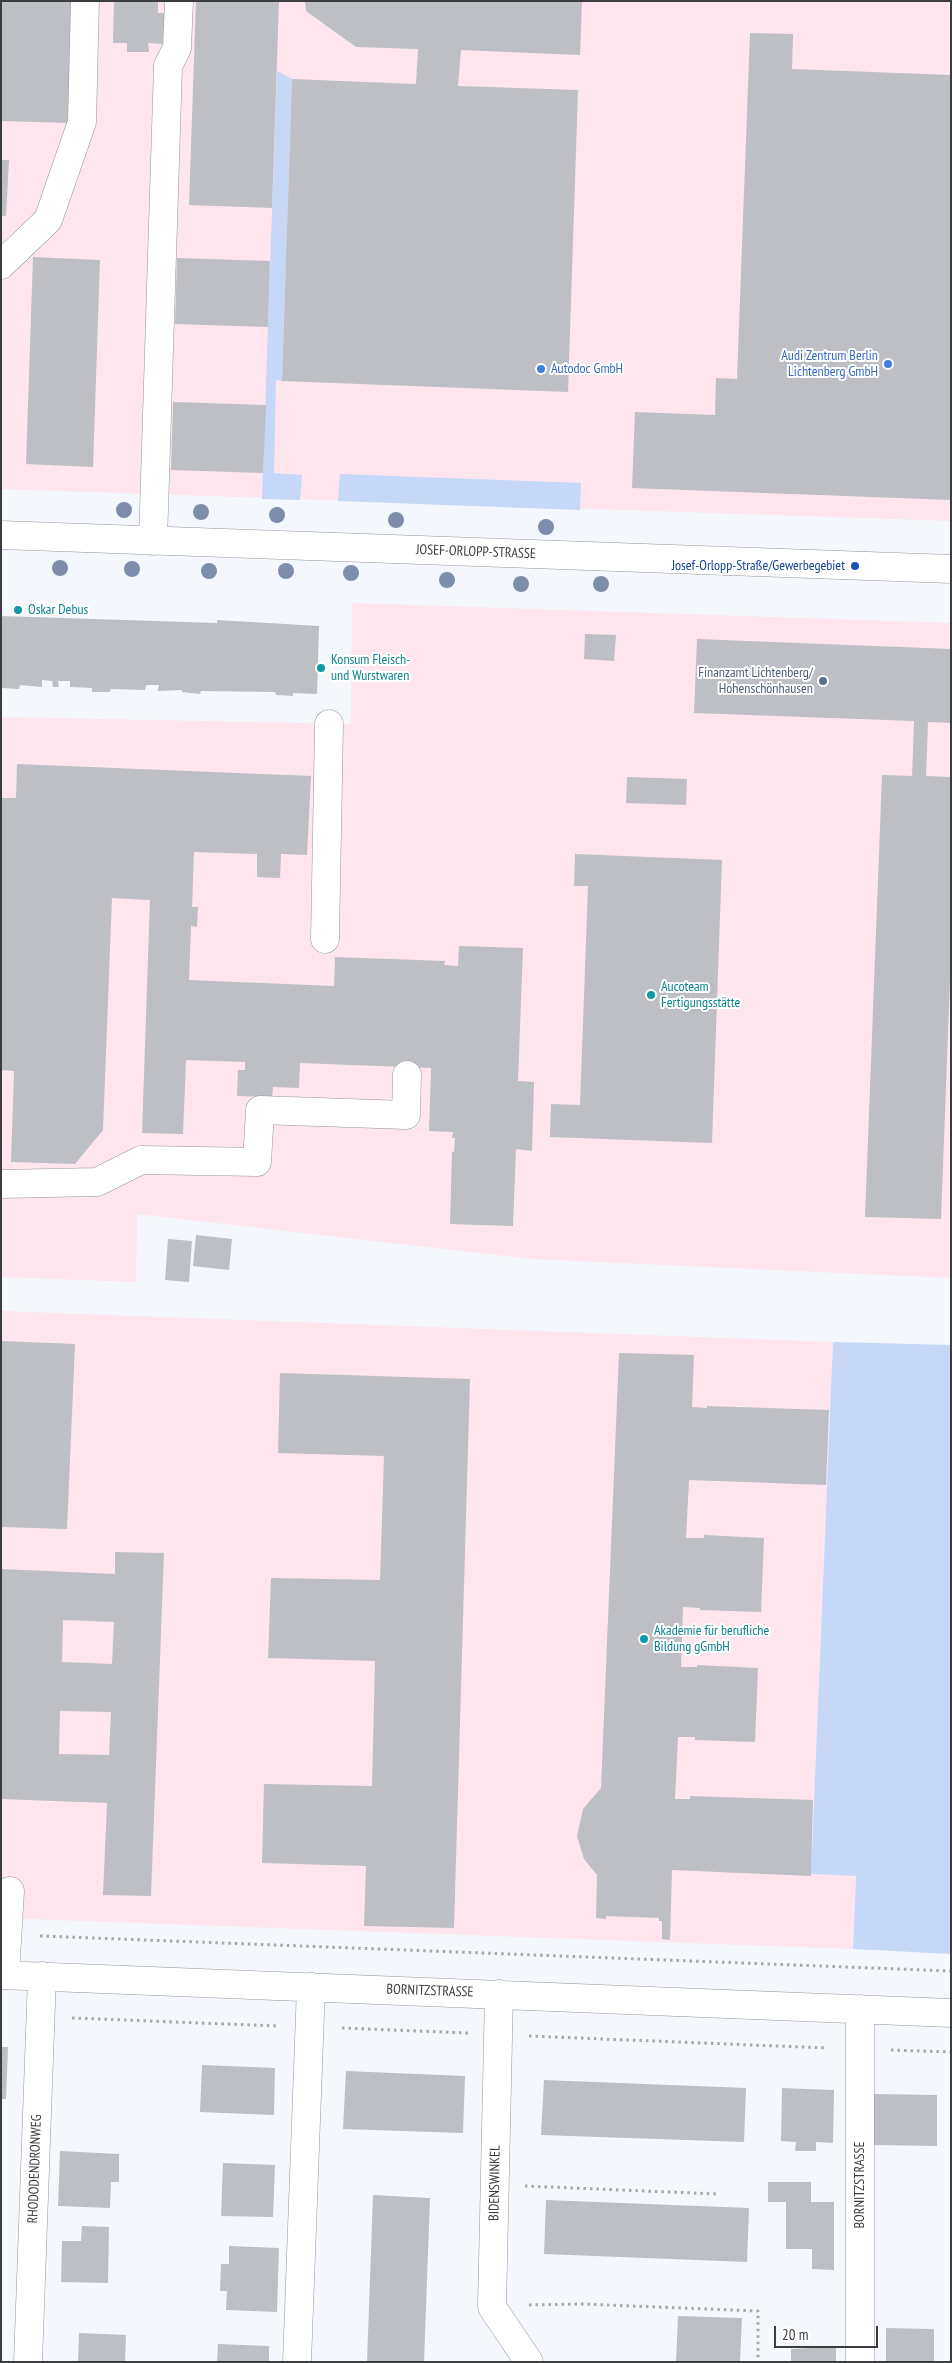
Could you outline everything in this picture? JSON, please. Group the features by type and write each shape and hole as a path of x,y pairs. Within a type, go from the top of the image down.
{"street":[{"path":"1,265 48,220 82,122 85,1"},
{"path":"152,541 168,66 177,48 179,1"},
{"name":"JOSEF-ORLOPP-STRASSE","path":"1,535 951,569"},
{"path":"325,940 329,724"},
{"path":"1,1184 97,1182 141,1160 257,1162 260,1110 406,1115 407,1075"},
{"path":"3,1975 8,1934 10,1891"},
{"name":"BORNITZSTRASSE","path":"3,1975 951,2013"},
{"name":"RHODODENDRONWEG","path":"28,2362 42,1976"},
{"path":"297,2362 311,1987"},
{"name":"BIDENSWINKEL","path":"492,2306 499,1994"},
{"name":"BORNITZSTRASSE","path":"860,2009 860,2362"},
{"path":"492,2306 529,2362"}],"path":[{"path":"8,1934 951,1971"},
{"path":"494,2185 717,2194"},
{"path":"492,2306 581,2304 758,2311 758,2362"}],"shaded area":[{"path":"1,1 951,1 951,521 1,489"},
{"path":"277,71 292,79 282,381 276,380 274,473 302,475 300,500 262,499"},
{"path":"340,474 581,483 580,510 338,501"},
{"path":"352,603 951,623 951,1278 532,1259 137,1214 136,1282 1,1277 1,717 351,724"},
{"path":"1,1311 833,1342 811,1873 856,1876 853,1949 1,1918"},
{"path":"833,1342 951,1345 951,1954 853,1949 856,1876 811,1874"}],"building":[{"path":"1,1 71,1 68,123 1,121"},
{"path":"114,1 158,1 158,13 164,13 164,44 148,43 149,52 127,52 127,43 113,43"},
{"path":"196,1 279,1 272,208 189,205"},
{"path":"305,1 582,1 580,55 461,50 458,86 578,90 568,392 282,381 292,79 416,84 418,49 356,47 306,11"},
{"path":"750,33 793,34 792,69 951,75 951,500 632,488 635,412 715,415 716,378 737,379"},
{"path":"1,160 9,160 6,216 1,216"},
{"path":"33,257 100,260 93,467 26,464"},
{"path":"177,258 270,261 268,327 175,324"},
{"path":"173,402 266,405 263,473 171,470"},
{"path":"1,616 217,623 217,620 319,626 317,694 293,693 293,696 276,695 275,692 201,691 200,694 182,692 182,690 158,691 159,685 146,685 145,690 111,689 110,692 92,692 92,688 70,687 70,681 58,681 59,687 53,687 52,681 42,680 42,687 20,685 19,689 2,688"},
{"path":"585,634 616,635 614,661 584,659"},
{"path":"697,639 951,649 951,723 928,722 926,776 951,777 951,953 941,1219 865,1217 882,775 912,776 914,721 694,713"},
{"path":"17,764 311,776 307,855 281,854 280,878 257,877 257,854 194,852 192,907 198,907 197,927 191,926 189,980 334,986 335,957 445,961 444,965 458,966 459,946 523,948 518,1081 534,1082 532,1151 516,1149 513,1226 450,1224 452,1152 454,1152 455,1138 452,1138 453,1132 429,1131 431,1068 300,1063 299,1088 273,1087 272,1097 237,1096 238,1070 245,1070 245,1062 186,1060 183,1134 142,1133 150,900 112,898 103,1130 75,1164 11,1162 14,1071 1,1070 1,798 16,798"},
{"path":"627,777 687,779 686,805 626,803"},
{"name":"Aucoteam Fertigungsstätte","path":"575,854 722,860 712,1143 550,1137 551,1104 580,1105 588,886 574,886"},
{"path":"196,1235 232,1239 229,1270 193,1266"},
{"path":"168,1239 192,1241 189,1282 165,1280"},
{"path":"1,1341 75,1344 67,1529 1,1527"},
{"name":"Akademie für berufliche Bildung gGmbH","path":"619,1353 694,1355 692,1407 829,1410 826,1485 689,1480 686,1538 704,1538 704,1535 764,1538 761,1612 700,1610 700,1608 683,1607 681,1667 697,1667 697,1665 758,1668 755,1742 695,1740 695,1737 678,1737 675,1799 690,1799 690,1796 813,1800 811,1876 672,1870 670,1940 662,1939 662,1921 659,1921 659,1918 606,1916 606,1919 596,1918 597,1875 584,1859 577,1836 583,1809 601,1788"},
{"path":"280,1373 470,1379 454,1928 364,1926 366,1866 262,1863 264,1784 372,1786 375,1661 268,1658 271,1578 380,1580 384,1456 278,1453"},
{"path":"115,1552 164,1553 151,1896 103,1895 107,1803 1,1799 1,1569 115,1574","holes":["63,1620 114,1622 112,1664 62,1662","60,1711 111,1712 109,1755 59,1754"]},
{"path":"1,2047 8,2047 6,2099 1,2099"},
{"path":"202,2065 275,2068 274,2115 200,2112"},
{"path":"346,2071 465,2076 463,2133 343,2129"},
{"path":"544,2080 746,2088 744,2142 541,2135"},
{"path":"782,2088 834,2090 833,2143 816,2142 816,2151 795,2151 796,2142 781,2141"},
{"path":"874,2094 937,2095 937,2146 874,2145"},
{"path":"60,2151 119,2154 119,2182 111,2182 110,2208 58,2206"},
{"path":"223,2163 275,2165 273,2217 221,2216"},
{"path":"768,2182 811,2182 811,2202 834,2202 834,2270 812,2269 812,2249 786,2249 786,2202 768,2202"},
{"path":"373,2195 430,2198 424,2362 367,2362"},
{"path":"546,2200 749,2208 747,2262 544,2254"},
{"path":"82,2226 109,2227 108,2283 61,2282 62,2241 81,2241"},
{"path":"229,2246 279,2248 277,2312 226,2310 227,2291 220,2291 221,2264 229,2264"},
{"path":"678,2316 742,2318 740,2362 676,2362"},
{"path":"886,2328 934,2329 934,2362 886,2362"},
{"path":"79,2333 126,2335 125,2362 78,2362"},
{"path":"218,2344 269,2346 269,2362 217,2362"},
{"path":"836,2347 836,2362 791,2362 791,2349"}],"place":[{"name":"Audi Zentrum Berlin Lichtenberg GmbH","path":"888,364"},
{"name":"Autodoc GmbH","path":"541,369"},
{"name":"Josef-Orlopp-Straße/Gewerbegebiet","path":"855,566"},
{"name":"Oskar Debus","path":"18,610"},
{"name":"Konsum Fleisch- und Wurstwaren","path":"321,668"},
{"name":"Finanzamt Lichtenberg/ Hohenschönhausen","path":"823,681"},
{"name":"Aucoteam Fertigungsstätte","path":"651,995"},
{"name":"Akademie für berufliche Bildung gGmbH","path":"644,1639"}]}
